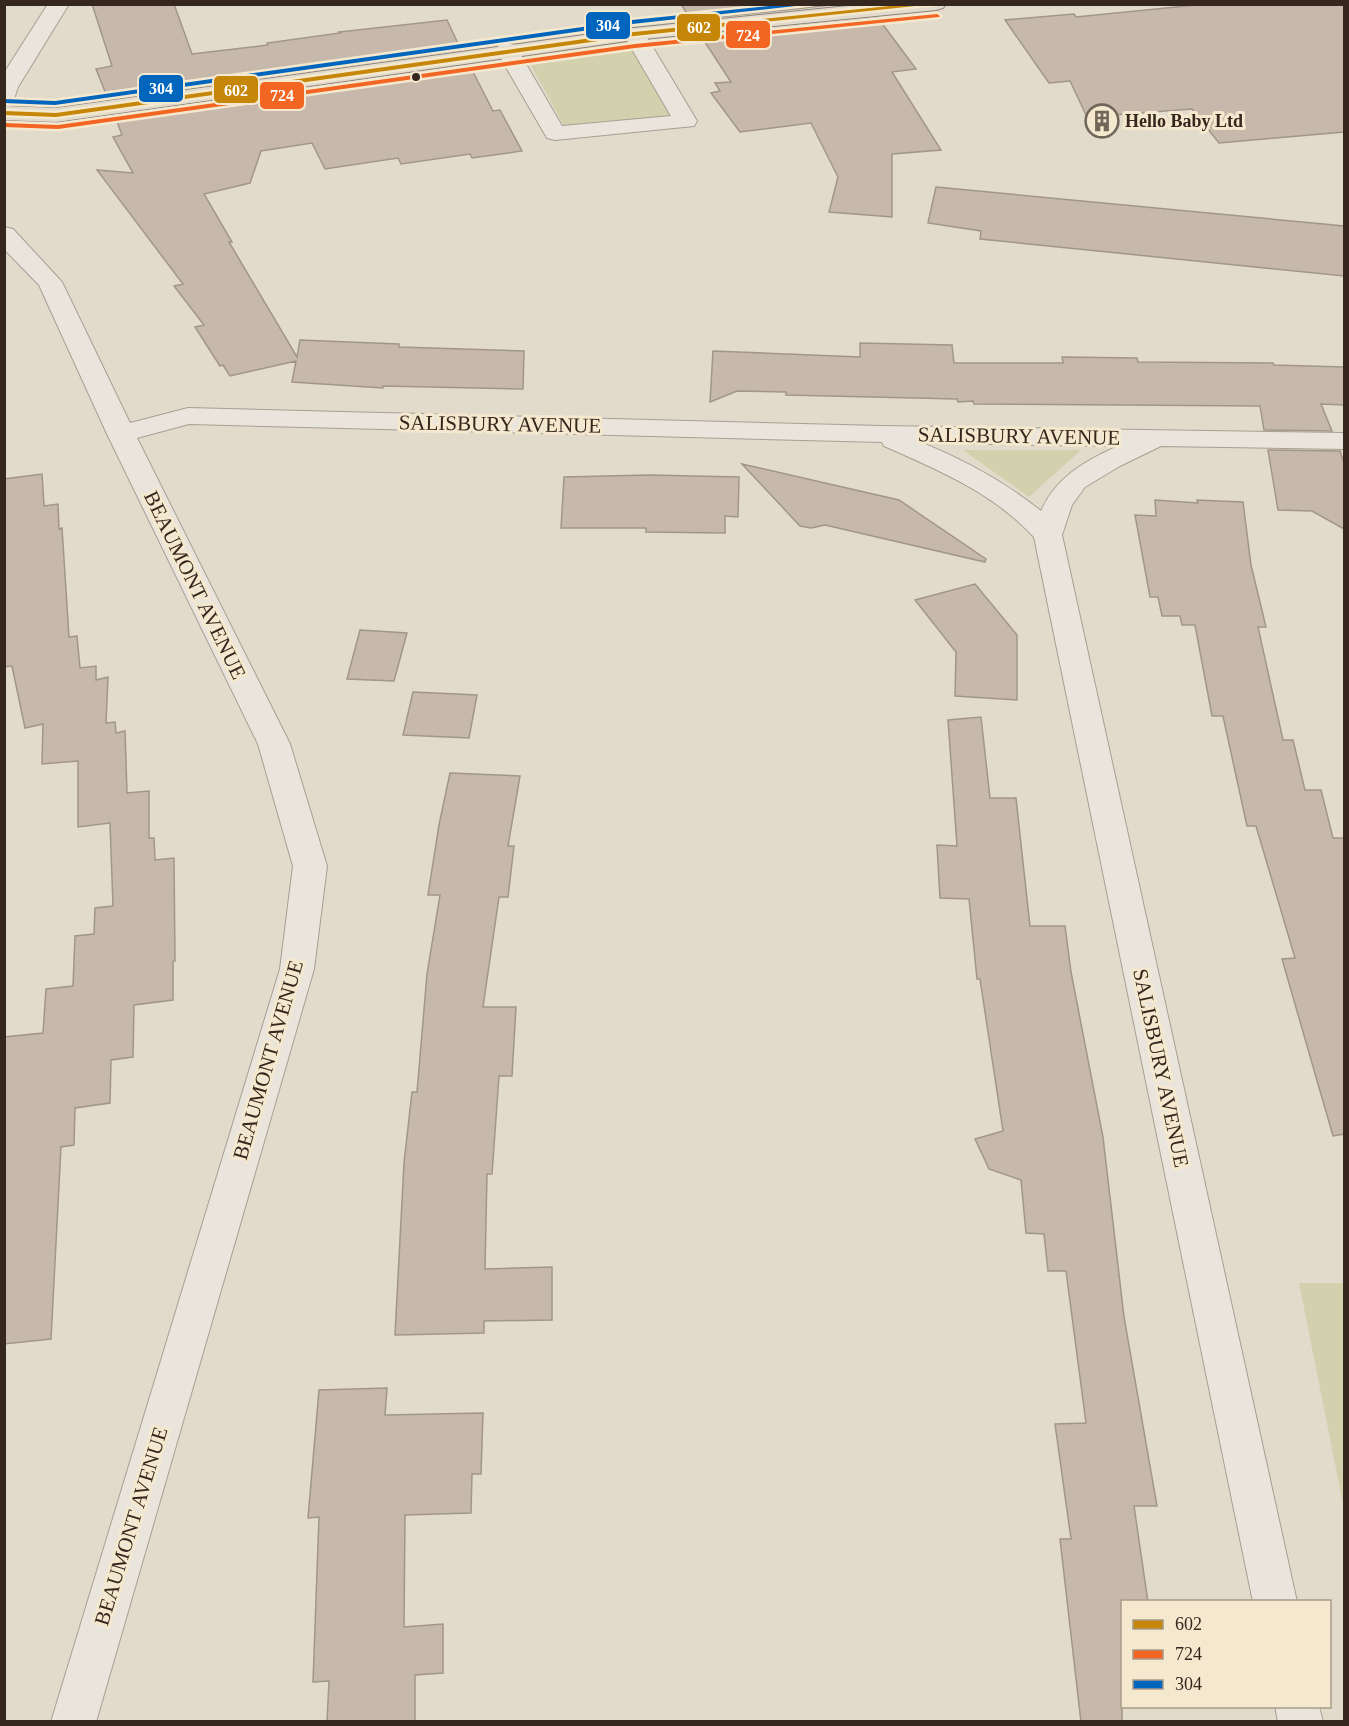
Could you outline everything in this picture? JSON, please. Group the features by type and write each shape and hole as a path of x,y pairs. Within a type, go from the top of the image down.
{"main road":[{"path":"4,113 56,115 507,50 634,34 936,4"}],"street":[{"path":"4,100 8,87 59,4"},
{"path":"507,50 555,134 686,121 634,34"},
{"name":"BEAUMONT AVENUE","path":"4,234 50,282 121,434 274,744 310,866 297,969 73,1722"},
{"name":"SALISBURY AVENUE","path":"121,434 188,416 881,434 1344,441"},
{"name":"SALISBURY AVENUE","path":"881,434 971,476 1000,493 1031,515 1048,535"},
{"name":"SALISBURY AVENUE","path":"1158,438 1127,451 1070,487 1054,512 1048,535 1275,1600"}],"shaded area":[{"path":"639,40 682,120 568,133 524,53"},
{"path":"963,450 1081,450 1029,497"},
{"path":"1299,1283 1344,1283 1344,1509"}],"building":[{"path":"92,4 174,4 192,54 268,45 267,43 339,32 447,20 461,50 108,99 96,69 112,66"},
{"path":"681,4 840,4 691,20"},
{"path":"1206,4 1344,4 1344,132 1219,143 1192,109 1087,117 1070,81 1049,83 1005,20 1074,14 1076,17"},
{"path":"878,18 916,69 892,72 941,150 892,154 892,217 829,212 838,177 811,123 740,132 711,93 720,91 715,83 731,82 701,36"},
{"path":"470,66 493,111 500,110 522,151 472,158 470,154 401,164 398,158 325,169 312,143 261,151 250,183 204,194 232,242 229,242 297,357 300,340 399,344 399,347 524,351 523,389 383,386 383,388 292,382 296,361 230,376 223,365 220,366 195,327 204,325 174,286 183,284 97,170 133,173 113,137 122,135 115,116"},
{"path":"936,187 1344,226 1344,276 980,239 981,231 928,223"},
{"path":"860,343 952,345 954,363 1063,363 1062,357 1137,358 1138,362 1273,363 1274,365 1344,367 1344,405 1321,404 1332,431 1264,430 1260,406 974,404 973,401 958,402 957,399 786,395 786,392 737,391 710,402 713,351 860,357"},
{"path":"1268,450 1340,451 1344,463 1344,529 1312,511 1278,510"},
{"path":"742,464 899,500 986,559 985,562 825,525 811,528 800,526"},
{"path":"42,474 44,506 58,504 59,529 62,528 69,637 77,636 80,668 96,666 96,680 108,677 106,723 115,722 116,733 125,731 127,793 149,791 149,838 154,838 155,860 174,858 175,961 173,961 173,1000 134,1005 133,1057 111,1060 110,1103 75,1108 74,1145 61,1147 51,1339 4,1344 4,1037 43,1033 46,989 73,986 75,936 94,934 95,908 113,906 110,823 78,827 78,761 42,764 43,724 25,728 12,666 4,667 4,479"},
{"path":"649,475 739,477 738,517 725,516 725,533 646,532 646,528 561,528 564,477"},
{"path":"1155,500 1198,503 1197,500 1243,502 1251,565 1266,627 1258,627 1283,740 1293,740 1305,790 1321,790 1333,838 1344,838 1344,1134 1333,1136 1282,959 1295,958 1256,826 1247,826 1223,716 1212,716 1195,625 1182,625 1180,616 1162,616 1158,597 1150,597 1135,515 1156,516"},
{"path":"975,584 1017,635 1017,700 955,696 956,652 915,600"},
{"path":"360,630 407,633 394,681 347,679"},
{"path":"413,692 477,695 469,738 403,735"},
{"path":"981,717 990,798 1016,798 1030,926 1065,926 1071,972 1103,1137 1124,1317 1157,1506 1134,1506 1148,1600 1121,1600 1122,1722 1081,1722 1060,1539 1071,1539 1055,1424 1086,1423 1066,1271 1048,1271 1044,1234 1026,1233 1021,1180 989,1169 975,1139 1003,1131 980,979 977,979 969,899 940,898 937,845 957,846 948,720"},
{"path":"450,773 520,776 508,846 514,846 508,897 499,897 483,1007 516,1007 512,1076 499,1076 492,1174 487,1174 485,1269 552,1267 552,1320 484,1321 484,1333 395,1335 404,1163 412,1092 417,1092 427,974 440,895 428,895"},
{"path":"387,1388 385,1415 483,1413 481,1474 472,1474 471,1513 405,1515 404,1627 443,1624 443,1673 415,1675 415,1722 327,1722 329,1681 313,1682 319,1517 308,1518 319,1390"}],"transit line":[{"name":"304","path":"4,101 55,103 632,22 810,4"},
{"name":"602","path":"4,113 56,115 634,34 931,4"},
{"name":"724","path":"4,125 58,127 635,46 937,16"}],"place":[{"name":"Hello Baby Ltd","path":"1102,121"}]}
